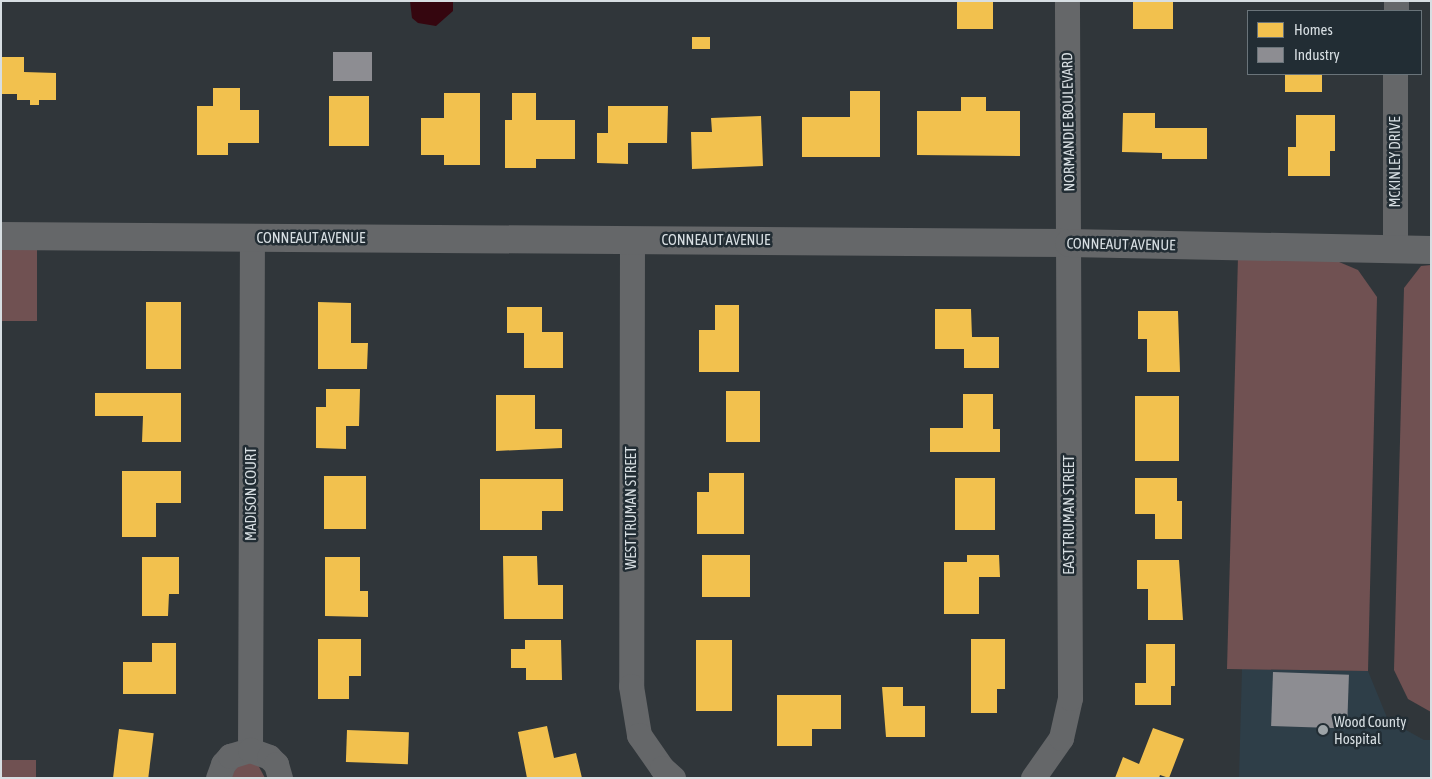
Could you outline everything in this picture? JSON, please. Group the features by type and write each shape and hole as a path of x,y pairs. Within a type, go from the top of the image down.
{"street":[{"name":"NORMANDIE BOULEVARD","path":"1066,1 1069,243"},
{"name":"MCKINLEY DRIVE","path":"1394,249 1396,75"},
{"name":"CONNEAUT AVENUE","path":"1,236 1069,243 1431,250"},
{"name":"MADISON COURT","path":"250,750 252,238"},
{"name":"WEST TRUMAN STREET","path":"632,240 631,686 639,735 667,773"},
{"name":"EAST TRUMAN STREET","path":"1033,777 1061,738 1070,698 1069,243"},
{"path":"218,778 223,764 230,756 250,750 269,757 280,778"}],"shaded area":[{"path":"410,1 453,1 453,11 436,26 418,23 412,18"},
{"path":"1,236 37,236 37,321 1,321"},
{"path":"1238,257 1332,259 1358,270 1377,297 1368,671 1227,669"},
{"path":"1431,265 1431,712 1408,699 1394,670 1404,288 1421,266"},
{"name":"Wood County Hospital","path":"1242,669 1368,671 1388,720 1424,740 1431,740 1431,778 1239,778"},
{"path":"1,760 36,760 36,778 1,778"},
{"path":"247,762 258,765 265,778 231,778 236,767"}],"building: Homes":[{"path":"957,1 993,1 993,29 957,29"},
{"path":"1133,1 1173,1 1173,29 1133,29"},
{"path":"692,37 710,37 710,49 692,49"},
{"path":"1,57 24,57 24,72 56,73 56,100 39,100 39,105 30,105 30,100 17,100 17,94 1,94"},
{"path":"1285,75 1322,75 1322,92 1285,92"},
{"path":"213,88 240,88 240,110 259,110 259,143 228,143 228,155 197,155 197,106 213,106"},
{"path":"850,91 880,91 880,157 802,157 802,117 850,117"},
{"path":"444,93 480,93 480,165 444,165 444,155 421,155 421,118 444,118"},
{"path":"512,93 536,93 536,120 575,120 575,159 536,159 536,168 505,168 505,120 512,120"},
{"path":"329,96 369,96 369,146 329,146"},
{"path":"961,97 986,97 986,111 1020,111 1020,156 917,155 917,111 961,111"},
{"path":"608,106 668,106 667,143 628,143 628,164 597,163 597,133 608,133"},
{"path":"1123,113 1155,113 1155,128 1207,128 1207,159 1162,159 1162,153 1122,152"},
{"path":"1296,115 1335,115 1335,151 1330,151 1330,176 1288,176 1288,147 1296,147"},
{"path":"761,116 763,166 692,169 691,132 712,132 711,118"},
{"path":"146,302 181,302 181,369 146,369"},
{"path":"318,302 351,303 351,343 368,343 367,369 318,369"},
{"path":"715,305 739,305 739,372 699,372 699,330 715,330"},
{"path":"507,307 542,307 542,332 563,332 563,368 524,368 524,333 507,333"},
{"path":"935,309 971,309 972,337 999,337 999,368 964,368 964,349 935,349"},
{"path":"1138,311 1178,311 1180,372 1147,372 1147,339 1138,339"},
{"path":"326,389 360,389 359,426 346,426 346,449 316,448 316,407 326,407"},
{"path":"726,391 760,391 760,442 726,442"},
{"path":"95,393 181,393 181,442 142,442 143,416 95,416"},
{"path":"963,394 993,394 993,429 1000,429 1000,452 930,452 930,428 963,428"},
{"path":"496,395 535,395 535,429 562,429 562,448 496,451"},
{"path":"1135,396 1179,396 1179,461 1135,461"},
{"path":"122,471 181,471 181,503 156,503 156,537 122,537"},
{"path":"709,473 744,473 744,534 697,534 697,492 709,492"},
{"path":"324,476 366,476 366,529 324,529"},
{"path":"955,478 995,478 995,530 955,530"},
{"path":"1135,478 1177,478 1177,501 1182,501 1182,539 1155,539 1155,514 1135,514"},
{"path":"480,479 563,479 563,511 542,511 542,530 480,530"},
{"path":"702,555 750,555 750,597 702,597"},
{"path":"967,555 999,555 1000,577 979,577 979,614 944,614 944,562 967,562"},
{"path":"503,556 537,556 538,585 563,585 563,619 504,619"},
{"path":"142,557 179,557 179,594 169,594 168,616 142,616"},
{"path":"325,557 360,557 360,591 368,591 368,617 325,616"},
{"path":"1137,560 1179,560 1183,620 1148,620 1148,589 1137,589"},
{"path":"318,639 361,639 361,676 349,676 349,699 318,699"},
{"path":"971,639 1005,639 1005,689 997,689 997,713 971,713"},
{"path":"525,640 561,640 562,680 526,680 526,668 511,668 511,649 525,649"},
{"path":"696,640 732,640 732,711 696,711"},
{"path":"152,643 176,643 176,694 123,694 123,662 152,662"},
{"path":"1146,644 1175,644 1175,686 1171,686 1171,705 1135,705 1135,683 1146,683"},
{"path":"882,687 903,687 903,706 925,706 925,737 886,737"},
{"path":"777,695 841,695 841,729 812,729 812,746 777,746"},
{"path":"547,726 554,758 576,753 582,778 527,778 518,732"},
{"path":"1153,728 1184,739 1169,778 1160,775 1159,778 1115,778 1123,757 1139,764"},
{"path":"119,729 154,733 148,778 113,778"},
{"path":"347,730 409,732 408,764 346,762"}],"building: Industry":[{"path":"333,52 372,52 372,81 333,81"},
{"path":"1273,672 1349,675 1347,729 1271,726"}],"place":[{"name":"Wood County Hospital","path":"1323,730"}]}
